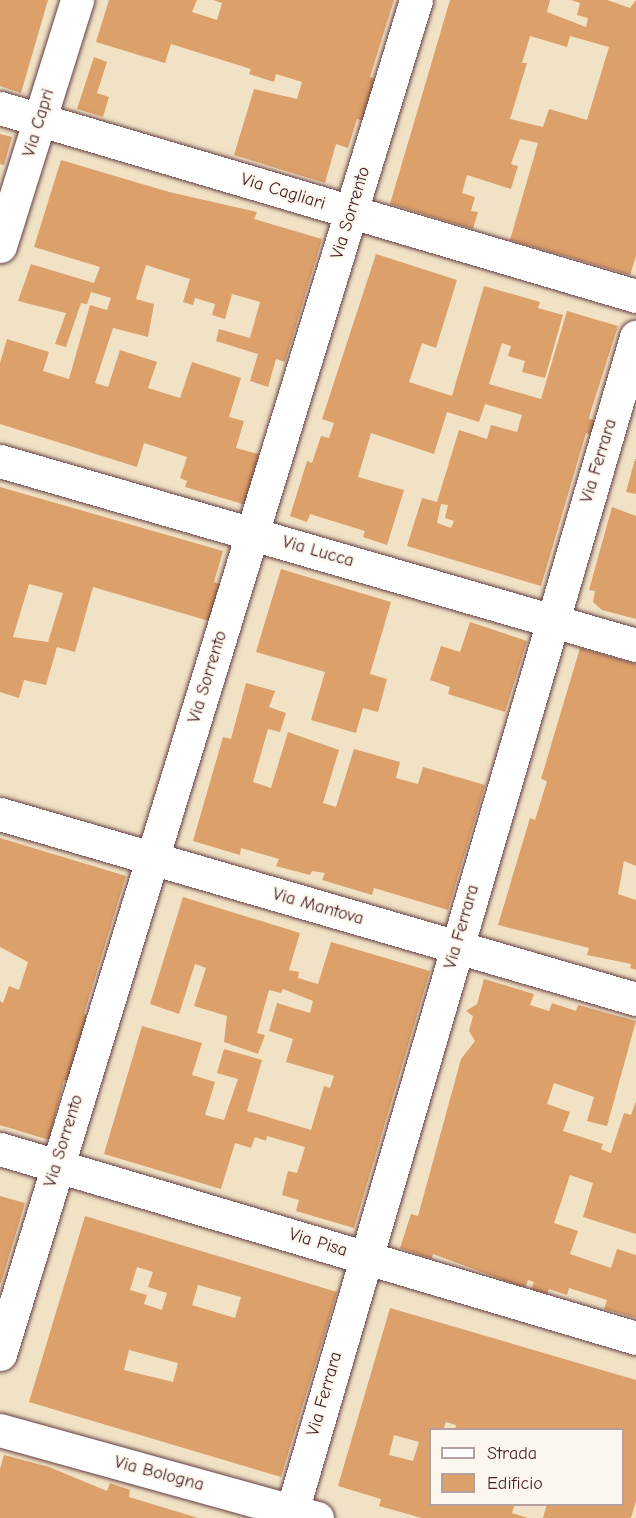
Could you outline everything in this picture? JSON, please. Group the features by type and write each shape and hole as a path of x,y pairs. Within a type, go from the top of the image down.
{"street":[{"name":"Via Capri","path":"0,246 77,0"},
{"name":"Via Sorrento","path":"0,1354 416,0"},
{"name":"Via Cagliari","path":"0,108 636,296"},
{"name":"Via Ferrara","path":"299,1516 364,1257 636,337"},
{"name":"Via Lucca","path":"0,461 636,645"},
{"name":"Via Mantova","path":"0,814 636,999"},
{"name":"Via Pisa","path":"0,1149 636,1338"},
{"name":"Via Bologna","path":"0,1430 299,1516"}],"building":[{"path":"0,0 48,0 21,93 0,86"},
{"path":"109,0 197,0 192,12 217,20 222,3 213,0 394,0 370,77 377,79 364,121 357,119 348,148 336,144 325,183 234,155 254,89 297,99 302,82 276,74 274,82 249,74 251,69 171,44 165,63 96,42"},
{"path":"450,0 550,0 547,12 586,27 588,18 577,15 580,3 571,0 607,0 630,8 636,0 636,256 630,275 510,240 538,143 520,139 511,164 518,166 511,189 467,175 462,193 475,197 471,211 478,212 473,229 390,204","holes":["530,36 567,47 570,36 609,47 587,120 549,109 543,127 510,119 527,63 522,63"]},
{"path":"94,57 107,62 97,93 109,97 103,117 77,109"},
{"path":"0,134 12,137 4,165 0,164"},
{"path":"61,160 169,192 257,212 254,219 322,239 285,362 276,359 268,387 250,381 258,354 216,341 219,329 250,338 260,302 232,294 225,319 212,315 215,304 195,298 193,305 183,302 190,279 146,265 136,299 154,304 148,337 113,328 95,383 108,387 120,350 157,362 148,388 180,398 192,362 241,378 229,417 244,421 236,448 262,455 246,505 185,487 187,481 180,478 187,457 144,443 137,467 0,424 0,363 7,339 49,352 43,371 69,379 90,305 107,310 111,298 91,292 87,304 81,303 66,347 55,344 66,313 18,301 31,264 94,283 100,267 34,247"},
{"path":"376,254 457,280 436,348 422,343 409,382 452,396 484,286 540,302 538,308 563,315 545,378 522,372 525,361 508,356 511,346 502,343 489,384 541,399 567,311 618,326 590,414 589,419 597,421 593,435 586,433 541,586 407,546 422,498 437,502 459,430 487,439 491,425 517,432 522,415 485,404 479,422 447,412 434,454 371,433 358,477 404,490 387,545 363,537 365,531 310,514 307,522 290,516 307,461 312,463 321,436 329,438 334,423 322,419","holes":["441,504 448,505 445,518 454,521 451,528 437,523"]},
{"path":"636,459 636,494 626,492"},
{"path":"0,487 223,551 214,582 222,585 209,621 93,587 75,652 57,647 46,685 24,680 19,698 0,692","holes":["29,584 63,593 48,642 13,637"]},
{"path":"612,507 636,516 636,619 602,610 593,602 595,591 589,590"},
{"path":"281,569 391,602 370,674 387,679 378,712 363,708 356,733 311,720 325,672 256,652"},
{"path":"470,622 527,641 505,712 448,694 450,687 430,680 441,646 460,652"},
{"path":"580,648 636,664 636,866 624,861 618,894 636,900 636,970 630,968 631,964 587,955 589,948 498,925 530,818 535,820 547,781 541,779"},
{"path":"246,683 275,691 269,707 286,713 280,732 268,729 253,782 271,788 288,732 339,750 323,803 336,807 354,749 400,762 396,778 418,784 423,767 485,785 448,910 374,888 372,895 322,880 325,873 312,871 310,875 276,866 279,859 241,848 240,855 193,841 223,737 231,739"},
{"path":"0,838 126,876 84,1014 91,1017 71,1082 64,1080 49,1140 0,1125 0,1001 3,1003 9,986 19,990 28,962 0,947"},
{"path":"183,897 300,933 289,970 299,972 298,978 318,984 331,942 430,971 354,1228 296,1211 299,1200 282,1195 288,1171 297,1173 305,1147 267,1136 266,1141 255,1137 251,1148 235,1143 221,1189 104,1154 142,1026 202,1043 192,1075 215,1082 205,1115 224,1120 238,1079 217,1073 224,1049 262,1060 247,1111 311,1130 324,1086 330,1088 334,1076 286,1062 293,1039 269,1031 277,1003 310,1013 313,1001 283,989 281,993 269,990 257,1033 265,1035 258,1054 224,1042 227,1016 194,1006 206,968 195,964 179,1014 150,1004"},
{"path":"484,979 534,994 530,1005 549,1011 552,1003 576,1011 578,1005 636,1021 607,1126 587,1121 594,1097 554,1083 547,1104 570,1112 563,1131 603,1144 601,1149 611,1153 624,1113 631,1115 636,1101 636,1234 583,1217 593,1183 570,1175 554,1223 578,1231 570,1254 611,1268 617,1249 636,1255 636,1318 604,1309 607,1300 569,1288 567,1295 549,1289 547,1294 531,1289 534,1282 528,1280 525,1288 433,1254 432,1259 400,1248 411,1214 418,1216 461,1059 475,1041 469,1031 473,1016 466,1011 477,1004"},
{"path":"0,1196 25,1203 1,1283 0,1283"},
{"path":"85,1216 337,1292 281,1477 29,1402","holes":["137,1267 153,1272 148,1287 167,1293 162,1310 144,1304 147,1295 130,1290","198,1285 241,1297 235,1318 192,1305","129,1350 178,1363 173,1382 124,1370"]},
{"path":"390,1308 636,1380 636,1501 631,1518 543,1518 546,1506 624,1506 624,1428 455,1428 456,1425 446,1422 444,1428 429,1428 429,1506 514,1506 512,1513 528,1518 422,1518 379,1506 381,1499 338,1486","holes":["394,1435 419,1442 413,1461 389,1455"]},
{"path":"4,1455 49,1467 107,1491 110,1483 130,1490 129,1497 198,1518 0,1518 0,1469"}]}
